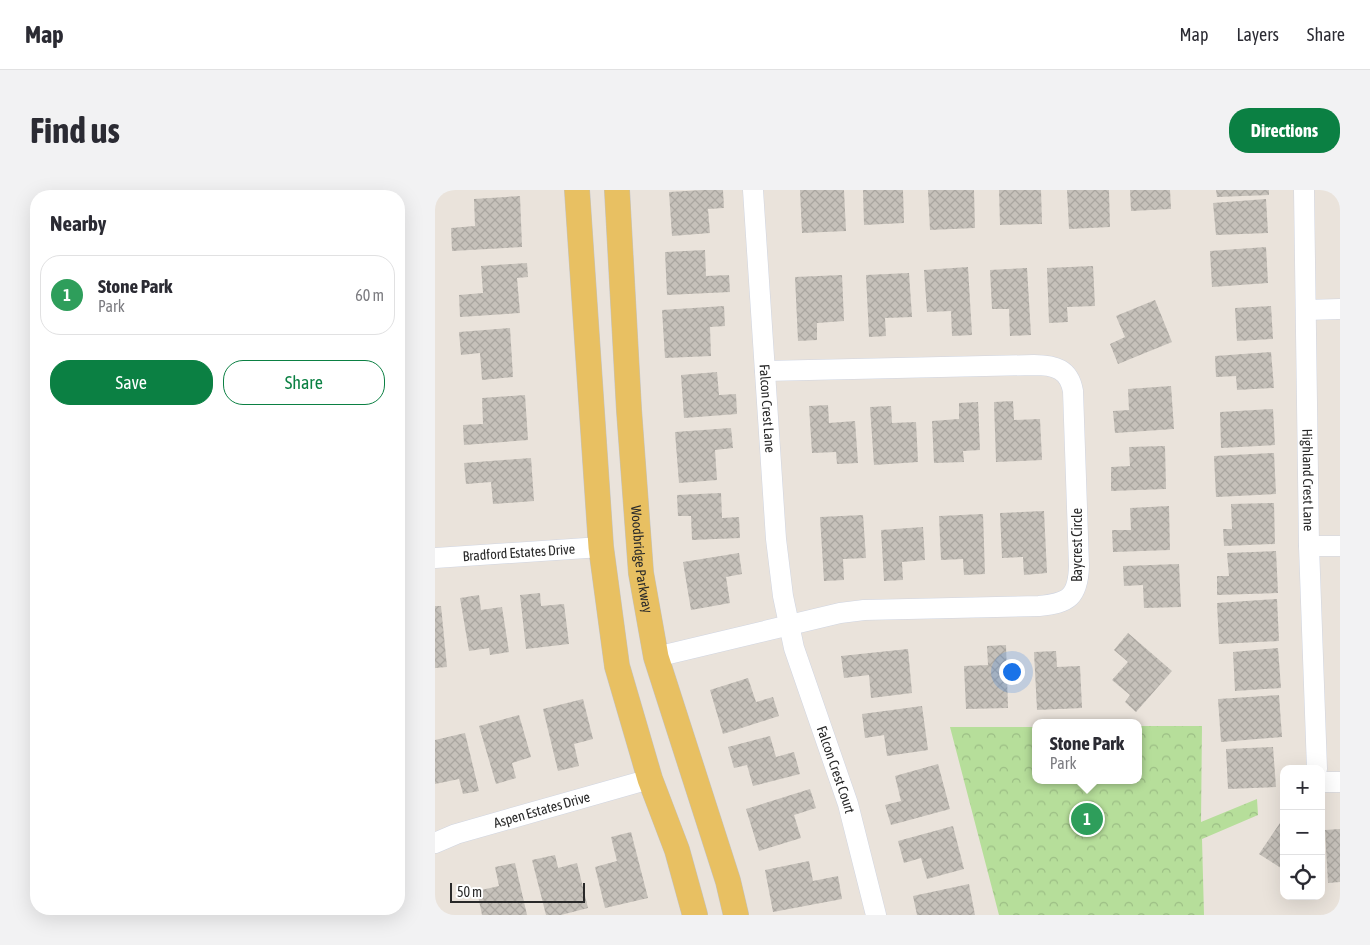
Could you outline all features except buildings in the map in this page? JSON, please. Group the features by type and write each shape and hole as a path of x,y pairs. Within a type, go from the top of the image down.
{"main road":[{"path":"577,190 601,547 617,666 650,779 677,850 695,915"},
{"name":"Woodbridge Parkway","path":"617,190 629,410 641,573 656,656 728,881 736,915"}],"street":[{"name":"Falcon Crest Lane","path":"753,190 779,568 790,626"},
{"name":"Highland Crest Lane","path":"1304,190 1309,546 1317,765"},
{"path":"1305,310 1340,309"},
{"name":"Baycrest Circle","path":"656,656 790,626 840,612 1054,605 1071,596 1079,580 1073,391 1067,374 1059,368 1048,365 765,371"},
{"path":"1309,546 1340,546"},
{"name":"Bradford Estates Drive","path":"435,558 601,547"},
{"name":"Falcon Crest Court","path":"790,626 797,661 847,804 876,915"},
{"name":"Aspen Estates Drive","path":"435,843 456,834 650,779"},
{"path":"1325,782 1340,782"}],"green space":[{"path":"1142,726 1202,726 1201,822 1257,799 1258,815 1202,839 1204,915 999,915 950,727 1032,727 1032,784 1142,784"}],"place":[{"name":"Stone Park","path":"1087,819"}]}
